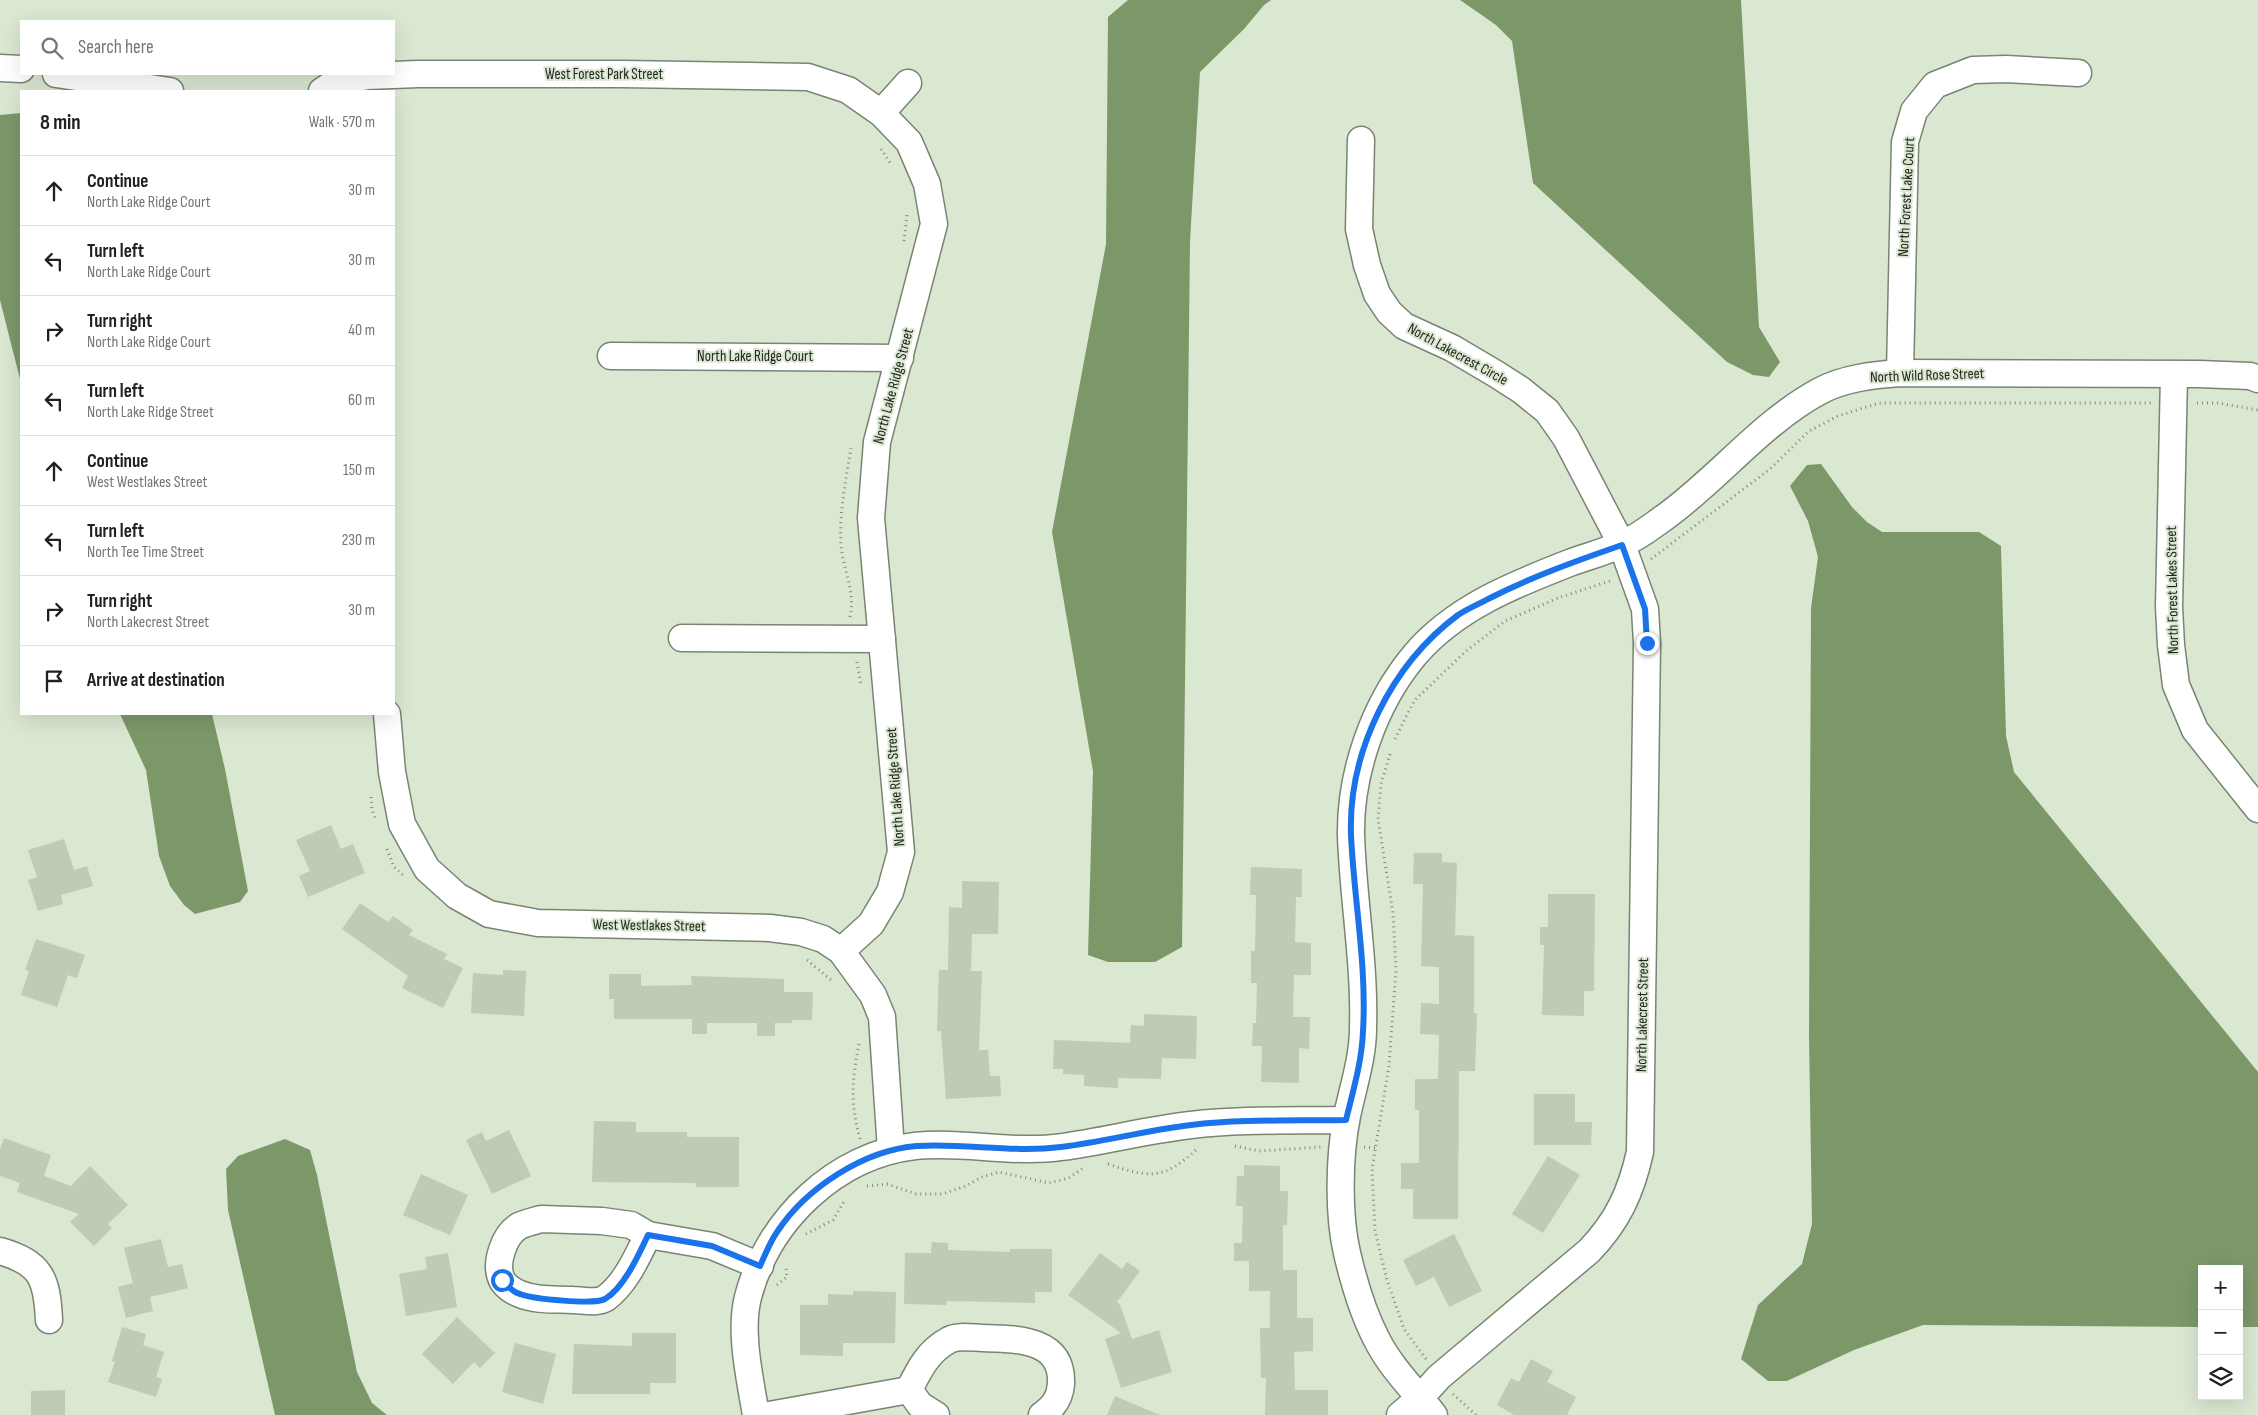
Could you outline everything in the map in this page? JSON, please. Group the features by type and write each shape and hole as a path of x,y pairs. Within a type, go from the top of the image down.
{"street":[{"path":"0,68 20,69"},
{"name":"North Forest Lake Court","path":"1900,373 1906,142 1914,110 1935,85 1973,70 2006,69 2078,73"},
{"name":"West Forest Park Street","path":"395,75 623,74 808,77 848,90 881,113"},
{"path":"63,75 163,90"},
{"name":"West Forest Park Street","path":"324,90 334,83 367,76 392,75"},
{"path":"881,113 908,83"},
{"name":"North Lake Ridge Street","path":"841,951 871,924 890,892 901,852 871,518 872,490 877,442 934,224 928,184 909,142 881,113"},
{"name":"North Lakecrest Circle","path":"1361,140 1359,229 1367,265 1378,294 1389,312 1404,326 1452,348 1522,390 1546,412 1566,438 1622,545"},
{"name":"North Lake Ridge Court","path":"611,356 900,358"},
{"name":"North Wild Rose Street","path":"1427,1406 1393,1365 1376,1340 1360,1304 1346,1250 1341,1212 1343,1147 1346,1120 1358,1069 1364,1032 1363,990 1351,833 1356,780 1369,736 1392,685 1416,654 1459,614 1511,588 1622,545 1669,514 1789,411 1822,390 1868,376 1900,373 2250,376 2258,379"},
{"name":"North Forest Lakes Street","path":"2174,375 2169,607 2176,685 2195,730 2258,810"},
{"name":"North Lakecrest Street","path":"1427,1406 1439,1377 1589,1251 1607,1232 1633,1183 1640,1152 1647,643 1645,609 1622,545"},
{"path":"682,638 882,639"},
{"name":"West Westlakes Street","path":"387,715 392,772 402,824 427,869 458,896 489,914 538,923 770,928 801,932 823,939 841,951"},
{"path":"841,951 873,995 882,1018 891,1150"},
{"path":"756,1415 749,1372 746,1334 748,1298 760,1266 777,1232 804,1201 843,1170 891,1150 917,1146 1002,1150 1061,1147 1191,1125 1231,1122 1346,1120"},
{"path":"648,1235 622,1281 604,1300 590,1302 539,1299 519,1294 502,1280 500,1268 502,1244 519,1226 541,1219 602,1221 631,1225 648,1235 712,1246 760,1266"},
{"path":"0,1250 16,1256 37,1268 47,1294 48,1320"},
{"path":"909,1390 923,1362 950,1339 1018,1339 1049,1351 1058,1363 1061,1376 1061,1393 1052,1408 1042,1415"},
{"path":"769,1415 909,1390"},
{"path":"909,1390 920,1405 936,1415"},
{"path":"1400,1415 1427,1406"}],"path":[{"path":"876,142 895,170"},
{"path":"903,245 907,213"},
{"path":"852,442 845,485 841,544 853,606 848,626 861,689"},
{"path":"1100,1165 1108,1164 1150,1175 1164,1172 1186,1159 1200,1146"},
{"path":"1232,1146 1259,1151 1302,1147 1376,1148"},
{"path":"859,1191 866,1186 887,1184 916,1194 942,1194 999,1172 1049,1183 1069,1178 1085,1167"},
{"path":"799,1237 833,1220 844,1201 851,1196"},
{"path":"775,1286 787,1277 784,1258"}],"shaded area":[{"path":"1128,0 1271,0 1200,72 1190,241 1182,947 1155,962 1108,962 1088,955 1093,771 1052,532 1106,244 1108,17"},
{"path":"1460,0 1741,0 1759,327 1780,362 1769,377 1753,375 1727,362 1533,183 1512,41 1496,25"},
{"path":"20,113 20,379 0,300 0,115"},
{"path":"1821,464 1852,507 1867,522 1882,532 1979,532 2001,546 2006,736 2014,772 2258,1072 2258,1327 2243,1327 2243,1265 2198,1265 2198,1327 1923,1325 1854,1350 1787,1381 1768,1381 1741,1359 1758,1305 1802,1264 1812,1224 1809,1035 1811,608 1818,557 1808,521 1790,486 1807,465"},
{"path":"120,715 212,715 225,769 248,891 240,902 195,914 184,905 170,886 159,856 146,770"},
{"path":"285,1139 310,1150 317,1175 357,1372 372,1403 387,1415 275,1415 228,1210 226,1169 238,1156"}],"building":[{"path":"331,825 341,849 353,844 365,873 308,897 299,876 310,871 296,840"},
{"path":"64,839 74,870 87,866 93,886 61,895 63,904 38,911 28,880 37,877 28,850"},
{"path":"1414,853 1442,853 1442,862 1457,863 1455,935 1474,936 1474,1013 1477,1013 1475,1071 1459,1071 1458,1219 1413,1219 1413,1189 1401,1189 1401,1163 1419,1163 1419,1110 1415,1110 1415,1079 1438,1079 1439,1035 1420,1034 1421,1003 1439,1004 1439,967 1421,966 1423,884 1413,884"},
{"path":"1251,867 1302,869 1302,897 1296,897 1295,942 1311,943 1311,975 1294,975 1293,1017 1310,1017 1309,1049 1299,1048 1299,1083 1261,1082 1262,1046 1252,1046 1253,1023 1256,1023 1257,983 1251,983 1251,951 1255,951 1256,895 1250,895"},
{"path":"962,881 999,882 998,934 972,934 971,971 982,971 979,1050 988,1050 990,1076 1000,1076 1001,1096 946,1099 941,1031 937,1031 939,970 948,970 949,907 962,908"},
{"path":"1548,894 1595,894 1594,991 1584,991 1584,1016 1542,1015 1544,945 1540,945 1540,927 1548,927"},
{"path":"360,903 388,922 393,916 413,930 409,935 447,954 444,959 463,968 443,1008 402,988 408,976 342,929"},
{"path":"36,939 85,955 77,978 68,975 57,1007 21,995 29,971 25,970"},
{"path":"503,970 526,971 524,1016 471,1013 473,973 503,975"},
{"path":"609,974 641,974 641,986 692,985 691,976 784,979 784,992 813,992 812,1020 792,1020 792,1023 775,1023 775,1036 757,1036 757,1023 707,1023 707,1034 692,1034 692,1019 614,1019 614,999 609,999"},
{"path":"1144,1014 1197,1016 1196,1059 1162,1058 1161,1079 1118,1078 1118,1088 1084,1086 1084,1075 1063,1074 1063,1069 1053,1069 1054,1040 1130,1043 1131,1025 1144,1026"},
{"path":"1534,1094 1575,1094 1575,1122 1592,1122 1591,1145 1534,1145"},
{"path":"594,1121 636,1122 636,1132 687,1132 687,1137 739,1137 739,1187 696,1187 696,1183 592,1182"},
{"path":"509,1130 531,1176 492,1194 466,1140 482,1132 486,1141"},
{"path":"4,1138 51,1155 44,1176 71,1186 90,1166 128,1205 108,1224 112,1228 94,1246 70,1222 79,1214 17,1192 20,1183 0,1176 0,1149"},
{"path":"1548,1156 1580,1175 1543,1233 1512,1214"},
{"path":"1244,1165 1280,1166 1280,1191 1288,1191 1287,1225 1283,1225 1283,1270 1297,1270 1297,1318 1313,1318 1313,1351 1294,1352 1295,1390 1328,1390 1328,1415 1265,1415 1266,1378 1261,1378 1260,1328 1270,1328 1270,1291 1249,1291 1249,1261 1234,1261 1234,1243 1242,1243 1243,1206 1236,1206 1237,1176 1244,1176"},
{"path":"421,1174 468,1195 450,1235 403,1215"},
{"path":"1454,1234 1482,1291 1449,1307 1434,1277 1416,1286 1403,1260"},
{"path":"161,1239 168,1267 182,1264 188,1288 150,1297 153,1311 126,1318 118,1287 133,1283 124,1248"},
{"path":"932,1242 948,1243 948,1250 1010,1252 1010,1249 1052,1249 1052,1292 1035,1292 1035,1303 947,1301 946,1305 904,1304 905,1253 931,1253"},
{"path":"448,1253 457,1307 406,1316 399,1274 427,1269 425,1257"},
{"path":"1100,1253 1122,1269 1127,1262 1140,1271 1117,1302 1120,1305 1132,1339 1159,1330 1172,1372 1121,1388 1105,1339 1121,1333 1068,1295"},
{"path":"853,1291 896,1292 895,1343 843,1343 843,1356 800,1355 800,1305 828,1305 828,1294 853,1295"},
{"path":"457,1317 495,1353 480,1368 474,1362 453,1384 422,1354"},
{"path":"122,1327 146,1334 143,1345 164,1352 156,1377 162,1379 156,1397 108,1382 115,1362 112,1361"},
{"path":"632,1333 676,1333 676,1383 650,1383 650,1394 572,1394 574,1344 632,1346"},
{"path":"515,1343 556,1354 543,1404 502,1392"},
{"path":"1531,1359 1553,1371 1547,1382 1576,1397 1567,1415 1514,1415 1497,1405 1511,1378 1519,1382"},
{"path":"65,1390 65,1415 31,1415 31,1391"},
{"path":"1115,1396 1160,1415 1107,1415"}],"route":[{"path":"502,1280 519,1294 539,1299 590,1302 604,1300 616,1289 633,1264 648,1235 712,1246 760,1266 777,1232 804,1201 843,1170 863,1160 891,1150 917,1146 950,1146 1002,1150 1061,1147 1191,1125 1231,1122 1346,1120 1358,1069 1364,1032 1363,990 1351,833 1356,780 1369,736 1392,685 1416,654 1459,614 1511,588 1573,562 1622,545 1645,609 1647,643"}]}
